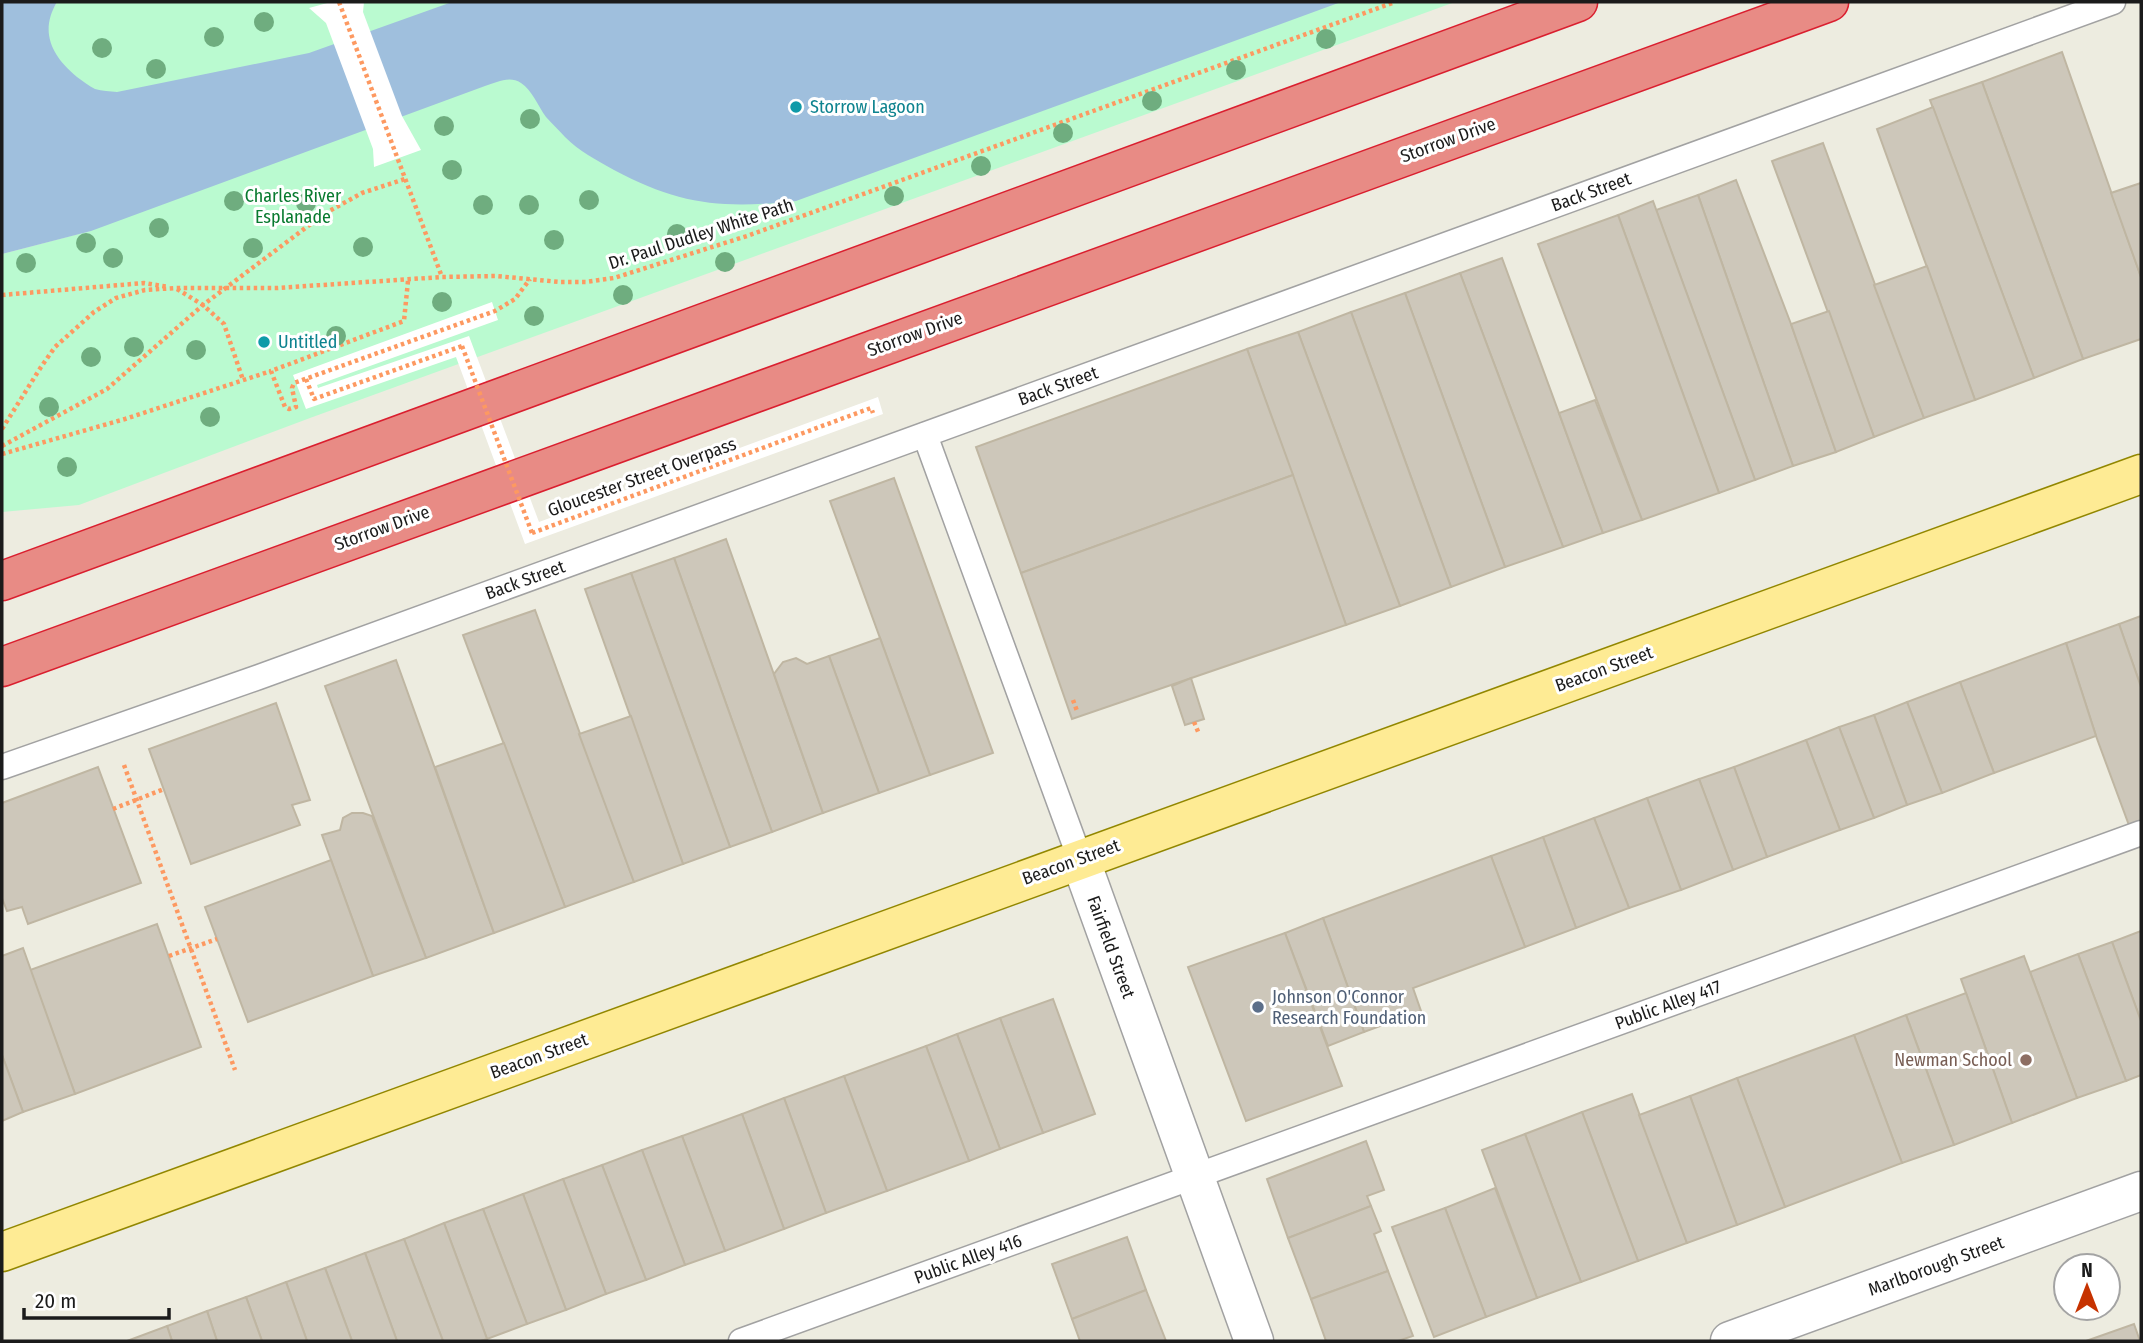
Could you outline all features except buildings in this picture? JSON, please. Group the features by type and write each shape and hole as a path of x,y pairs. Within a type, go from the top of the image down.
{"highway":[{"path":"2,581 1578,2"},
{"name":"Storrow Drive","path":"2,667 1829,2"}],"main road":[{"name":"Beacon Street","path":"2,1252 2141,474"}],"street":[{"name":"Fairfield Street","path":"1080,859 1254,1341"},
{"name":"Marlborough Street","path":"1730,1341 2141,1191"}],"lane":[{"name":"Back Street","path":"2,767 259,677 2113,2"},
{"name":"Fairfield Street","path":"925,435 1080,859"},
{"name":"Public Alley 417","path":"1194,1177 2141,832"},
{"name":"Public Alley 416","path":"741,1341 1194,1177"}],"path":[{"path":"339,2 442,278"},
{"name":"Dr. Paul Dudley White Path","path":"2,429 55,347 74,328 116,298 145,290 176,288 277,288 496,276 560,282 614,278 747,236 1395,2"},
{"path":"2,446 107,389 203,305 324,214 362,193 405,179"},
{"path":"271,371 289,410 297,404 292,385 495,311 515,299 530,278"},
{"path":"2,454 125,419 271,371 404,321 408,281"},
{"path":"2,295 144,283 176,288 203,305 224,324 243,380"},
{"name":"Gloucester Street Overpass","path":"306,379 314,399 462,346 532,533 871,408"},
{"path":"1073,700 1077,711"},
{"path":"1194,722 1199,734"},
{"path":"112,728 235,1070"},
{"path":"113,809 164,789"},
{"path":"169,956 217,939"}],"green space":[{"name":"Charles River Esplanade","path":"57,2 1455,2 310,418 79,505 2,512 2,254 90,231 47,31 50,14"}],"water":[{"name":"Storrow Lagoon","path":"2,2 57,2 49,23 49,33 51,43 61,61 90,86 98,90 117,92 309,53 452,2 1341,2 796,201 746,204 702,202 637,182 576,147 546,117 525,86 507,80 91,231 2,254"}],"pier":[{"path":"331,2 364,2 363,12 402,116 421,150 374,167 373,149 326,23 309,8"},
{"path":"492,302 498,320 317,385 318,388 469,336 539,522 878,397 883,414 525,544 456,357 306,409 293,375"}],"place":[{"name":"Storrow Lagoon","path":"796,107"},
{"name":"Untitled","path":"264,342"},
{"name":"Johnson O'Connor Research Foundation","path":"1258,1007"},
{"name":"Newman School","path":"2026,1060"}]}
